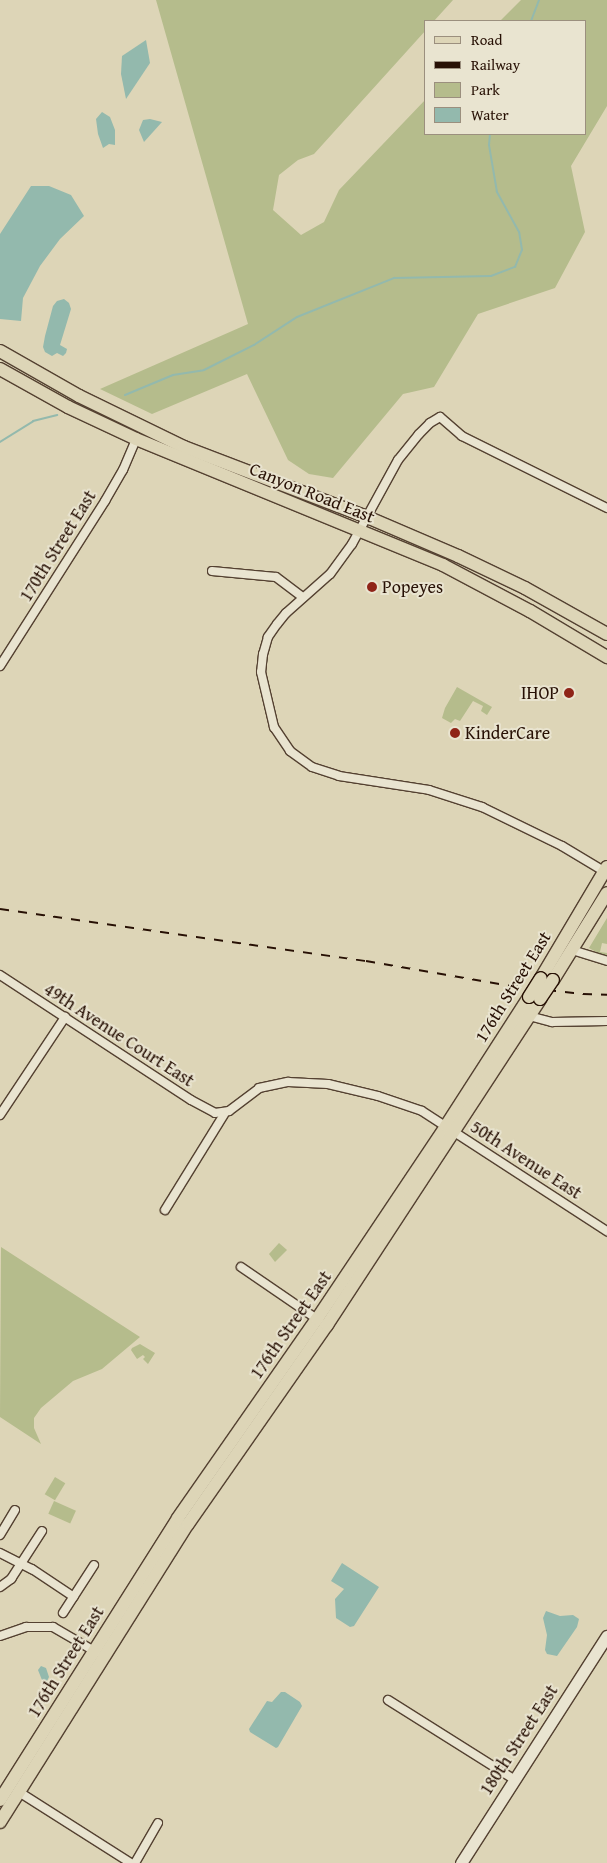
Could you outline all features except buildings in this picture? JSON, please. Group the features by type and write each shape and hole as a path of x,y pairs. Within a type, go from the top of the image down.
{"main road":[{"name":"Canyon Road East","path":"0,351 79,396 184,447 367,517 525,588 607,634"},
{"name":"Canyon Road East","path":"0,369 68,406 136,439 479,583 607,656"},
{"path":"136,439 144,435 184,447"},
{"name":"176th Street East","path":"0,1800 273,1399 327,1325 547,979 606,870"},
{"name":"176th Street East","path":"547,979 572,950 607,893"},
{"name":"176th Street East","path":"0,1822 178,1518 529,1016 535,998"},
{"path":"273,1399 271,1394 304,1344 309,1330"}],"street":[{"path":"606,870 482,807 429,790 339,776 312,767 290,751 274,728 261,672 263,654 268,637 286,613 330,574 359,531 398,460 418,434 430,423 440,418 462,436 607,508"},
{"name":"170th Street East","path":"0,666 105,501 123,470 136,439"},
{"path":"212,571 276,577 303,597"},
{"path":"257,702 266,699"},
{"path":"572,950 607,961"},
{"name":"49th Avenue Court East","path":"0,975 191,1100 216,1113 225,1112"},
{"path":"529,1016 552,1022 607,1021"},
{"path":"0,1115 65,1017"},
{"name":"50th Avenue East","path":"225,1112 264,1087 288,1082 342,1087 378,1096 422,1111 607,1231"},
{"path":"165,1210 225,1112"},
{"path":"241,1267 317,1319"},
{"path":"0,1535 15,1510"},
{"path":"0,1587 8,1582 21,1565 42,1531"},
{"path":"0,1553 32,1569 74,1597"},
{"path":"64,1612 94,1565"},
{"path":"0,1636 26,1627 53,1627 99,1654"},
{"name":"180th Street East","path":"461,1863 607,1636"},
{"path":"388,1700 514,1780"},
{"path":"19,1792 133,1863 158,1824"}],"green space":[{"path":"156,0 453,0 435,20 424,20 424,32 314,154 298,160 279,175 273,210 301,235 324,222 339,190 424,101 424,135 587,135 587,20 501,20 521,0 607,0 607,106 571,166 585,232 555,288 478,314 434,387 403,394 333,478 309,474 288,460 247,374 152,414 100,389 248,324"},
{"path":"457,687 492,707 487,715 481,711 483,706 473,701 460,721 455,719 451,723 442,718 445,708"},
{"path":"607,918 607,944 602,943 600,952 607,953 607,958 589,948"},
{"path":"279,1243 287,1250 275,1262 269,1254"},
{"path":"1,1247 140,1337 102,1369 73,1381 41,1408 34,1418 34,1428 41,1444 0,1417"},
{"path":"140,1344 155,1353 148,1364 143,1359 145,1357 143,1355 137,1359 131,1350"},
{"path":"55,1477 65,1483 55,1500 45,1494"},
{"path":"54,1501 76,1511 70,1524 48,1514"}],"water":[{"path":"146,40 150,63 126,99 121,74 122,56"},
{"path":"102,112 110,117 115,130 115,145 109,144 103,148 98,134 96,119"},
{"path":"150,119 162,122 144,142 139,130 143,120"},
{"path":"31,186 49,186 71,195 84,216 60,239 40,266 23,298 21,321 0,319 0,234"},
{"path":"64,299 69,303 71,309 60,345 67,349 63,356 57,353 52,356 45,352 43,347 45,336 53,306 57,301"},
{"path":"342,1563 379,1587 354,1626 350,1627 336,1618 335,1599 344,1589 331,1581"},
{"path":"546,1611 560,1616 573,1615 579,1619 577,1627 557,1656 547,1654 545,1650 547,1635 543,1618"},
{"path":"41,1666 46,1668 49,1677 47,1681 42,1680 38,1670"},
{"path":"281,1692 285,1692 300,1702 302,1706 276,1748 250,1732 249,1729 267,1701 272,1702"}],"waterway":[{"path":"531,20 539,0"},
{"path":"125,395 173,375 204,370 254,345 297,317 394,278 491,276 515,267 522,250 519,232 497,192 489,145 490,135"},
{"path":"0,442 33,421 57,415"}],"railway":[{"path":"0,909 366,961 511,986 607,995"}],"place":[{"name":"Popeyes","path":"372,587"},
{"name":"IHOP","path":"569,693"},
{"name":"KinderCare","path":"455,733"}]}
